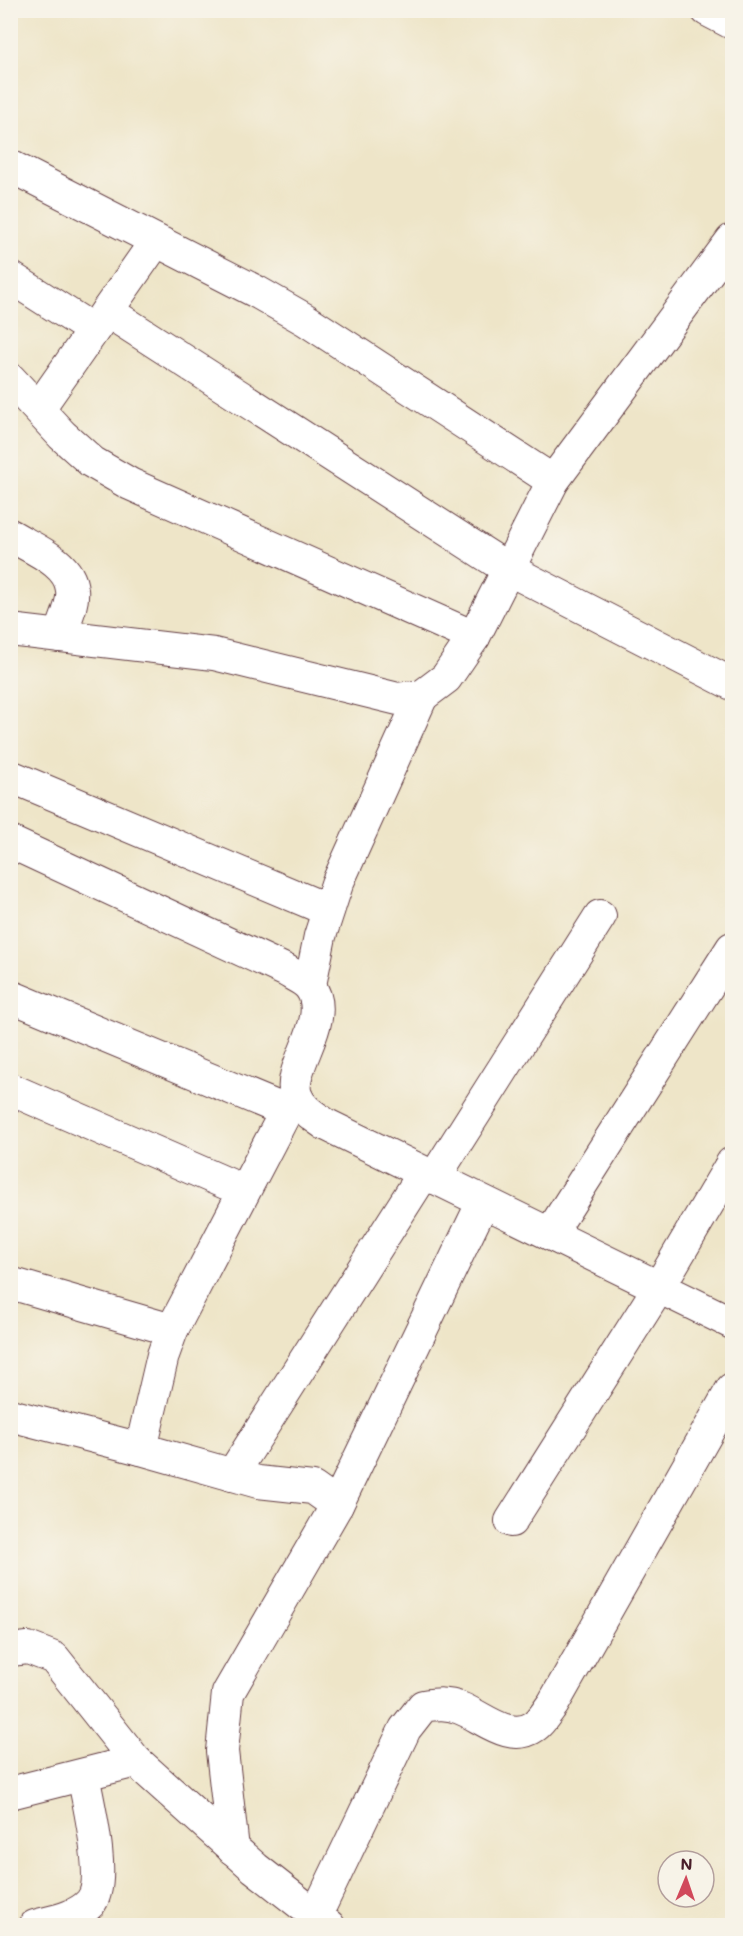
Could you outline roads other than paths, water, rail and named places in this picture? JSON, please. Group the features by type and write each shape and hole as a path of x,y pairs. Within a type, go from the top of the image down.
{"street":[{"path":"707,10 732,23"},
{"path":"10,166 257,292 306,320 553,481"},
{"path":"310,985 328,910 337,884 422,696 446,678 474,637 553,481 732,240"},
{"path":"39,408 156,241"},
{"path":"10,277 100,321 508,569 732,684"},
{"path":"10,379 62,435 92,462 130,484 474,637"},
{"path":"10,535 57,564 69,576 73,591 60,636"},
{"path":"10,630 214,654 398,699 422,696"},
{"path":"10,776 328,910"},
{"path":"10,842 287,971 310,985 317,999 316,1021 296,1077 290,1102 172,1330 163,1355 141,1449"},
{"path":"232,1475 600,916"},
{"path":"550,1234 732,948"},
{"path":"10,996 290,1102 325,1124 732,1323"},
{"path":"10,1089 244,1191"},
{"path":"511,1521 659,1287 732,1163"},
{"path":"233,1849 222,1751 228,1693 336,1505 483,1202"},
{"path":"10,1283 172,1330"},
{"path":"10,1650 28,1648 54,1658 136,1761 255,1868 322,1920 405,1729 423,1706 443,1703 463,1709 488,1724 516,1732 535,1726 553,1704 732,1389"},
{"path":"10,1415 258,1482 313,1488 336,1505"},
{"path":"10,1793 136,1761"},
{"path":"34,1926 69,1917 91,1902 98,1880 97,1854 83,1775"}]}
